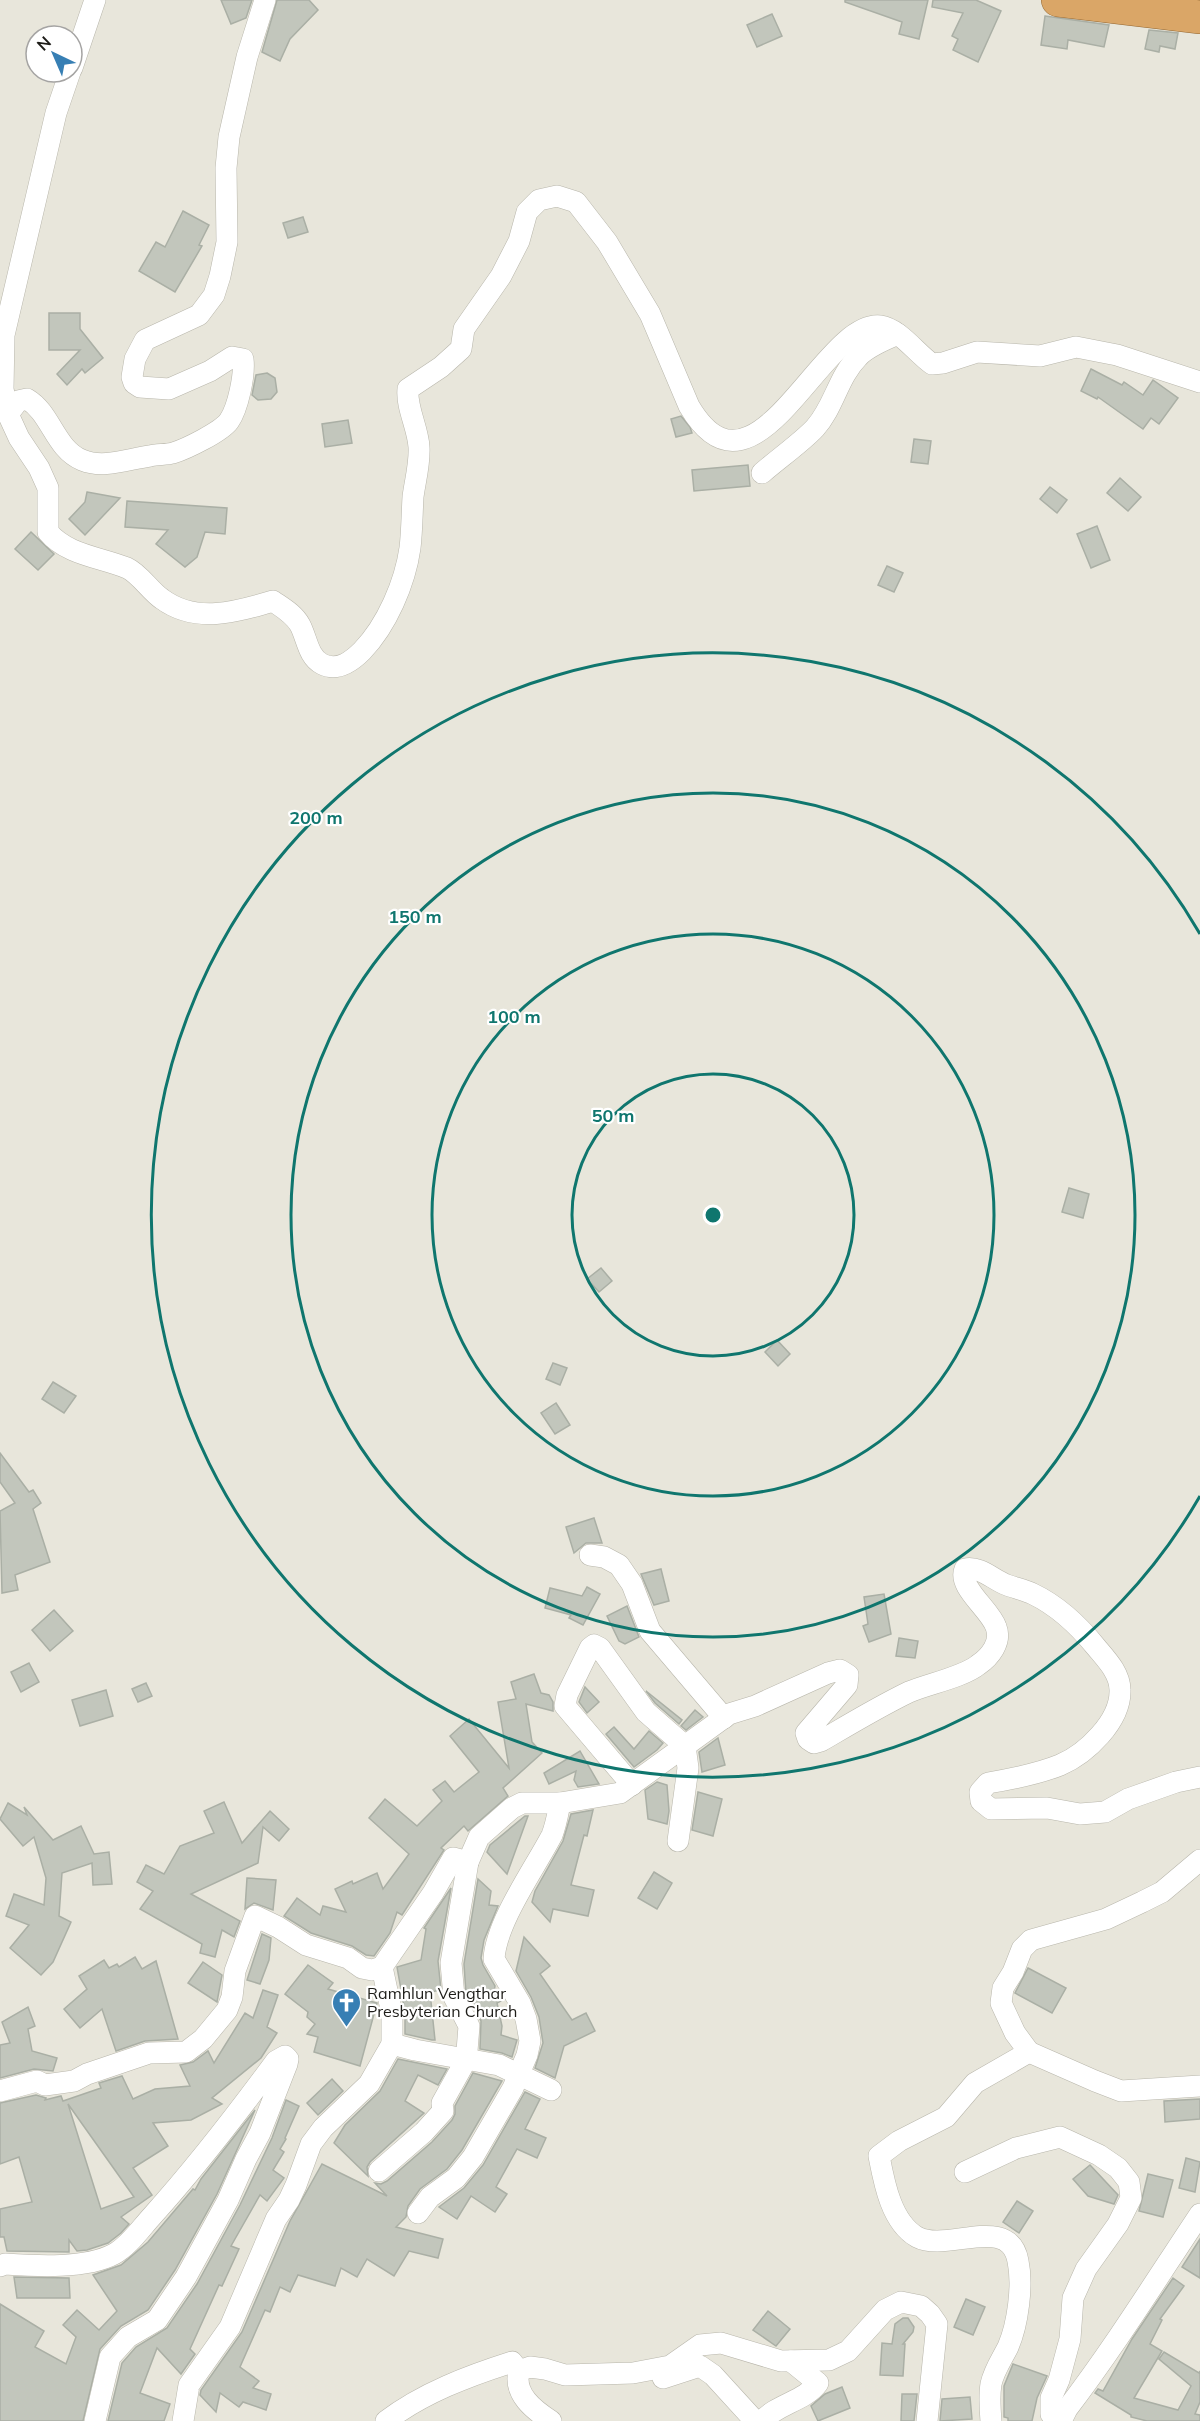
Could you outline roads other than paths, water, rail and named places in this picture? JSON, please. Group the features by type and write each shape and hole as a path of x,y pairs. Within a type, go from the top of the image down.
{"highway":[{"path":"1058,0 1200,17"}],"street":[{"path":"84,33 95,0"},
{"path":"8,414 18,401 27,399 38,405 65,448 74,456 95,464 173,453 206,438 228,422 238,398 245,370 243,359 239,357 232,357 210,371 169,389 140,387 134,383 132,377 135,359 145,340 199,315 214,295 226,242 226,168 229,137 247,57 265,0"},
{"path":"66,84 56,113 4,335 3,389 8,414 18,438 39,468 48,488 48,532 56,542 129,569 162,599 182,610 207,615 236,612 273,601 290,613 300,626 317,660 324,665 338,667 354,660 369,643 383,622 399,586 410,550 413,496 419,454 418,434 407,398 408,389 441,368 461,349 464,329 501,276 519,241 527,212 539,200 557,196 576,201 607,242 650,314 689,406 697,420 715,436 737,441 756,434 776,417 849,340 870,327 881,326 898,334 932,364 943,363 977,352 1040,356 1076,347 1128,358 1200,382"},
{"path":"762,473 815,429 829,409 843,378 858,356 876,344 898,334"},
{"path":"590,1555 604,1557 619,1565 632,1584 650,1631 724,1718"},
{"path":"379,2171 424,2132 443,2111 442,2103 466,2060 469,2026 454,1997 451,1963 468,1862 479,1838 512,1808 522,1803 560,1803 620,1793 729,1714 755,1706 828,1673 844,1671 848,1675 847,1685 806,1733 808,1739 814,1743 861,1716 911,1692 976,1667 989,1657 998,1636 997,1628 987,1610 964,1582 965,1569 971,1568 986,1573 1005,1585 1034,1594 1062,1612 1089,1638 1114,1670 1120,1689 1116,1713 1108,1727 1088,1747 1061,1765 988,1783 980,1792 981,1801 991,1809 1047,1808 1080,1814 1105,1812 1128,1799 1200,1776"},
{"path":"632,1785 565,1706 567,1695 590,1648 594,1645 600,1648 646,1712 685,1746 687,1779 678,1841"},
{"path":"418,2213 430,2197 456,2178 473,2157 519,2074 527,2055 530,2041 526,2019 494,1959 494,1952 514,1903 553,1832 560,1803"},
{"path":"0,2091 37,2081 45,2085 74,2081 87,2074 148,2053 186,2052 203,2039 227,2010 232,1997 235,1971 255,1916 278,1927 306,1945 348,1958 362,1968 372,1970 382,1967 433,1893 453,1858 468,1862"},
{"path":"1200,1860 1162,1892 1142,1902 1106,1919 1031,1940 1022,1950 1008,1978 1001,2003 1016,2033 1029,2052 1122,2091 1200,2086"},
{"path":"183,2421 189,2385 230,2327 276,2219 296,2185 311,2144 323,2128 369,2084 392,2044 392,2014 382,1967"},
{"path":"392,2044 499,2065 551,2090"},
{"path":"991,2421 991,2382 1015,2328 1019,2262 1015,2252 1011,2245 999,2236 934,2242 918,2237 905,2227 895,2209 884,2182 879,2156 899,2141 945,2117 975,2084 1029,2052"},
{"path":"0,2266 5,2264 68,2265 113,2254 126,2245 173,2192 276,2061 285,2056 288,2059 260,2133 228,2200 186,2277 157,2320 128,2337 110,2357 95,2421"},
{"path":"965,2172 1016,2148 1060,2138 1099,2155 1119,2168 1128,2182 1131,2198 1118,2224 1086,2269 1073,2298 1070,2339 1059,2380 1051,2398 1051,2414 1060,2421 1126,2328 1153,2283 1200,2214"},
{"path":"519,2371 530,2367 545,2368 565,2375 633,2373 670,2366 700,2345 720,2343 730,2344 765,2358 791,2361 829,2360 848,2351 892,2305 901,2302 921,2306 937,2324 927,2421"},
{"path":"386,2421 402,2409 434,2393 512,2361 519,2371 518,2385 524,2398 531,2408 551,2421"},
{"path":"762,2421 787,2403 812,2390 818,2383 791,2361"},
{"path":"633,2373 649,2382 700,2366 713,2375 754,2421"}],"place":[{"name":"Ramhlun Vengthar Presbyterian Church","path":"346,2028"}]}
